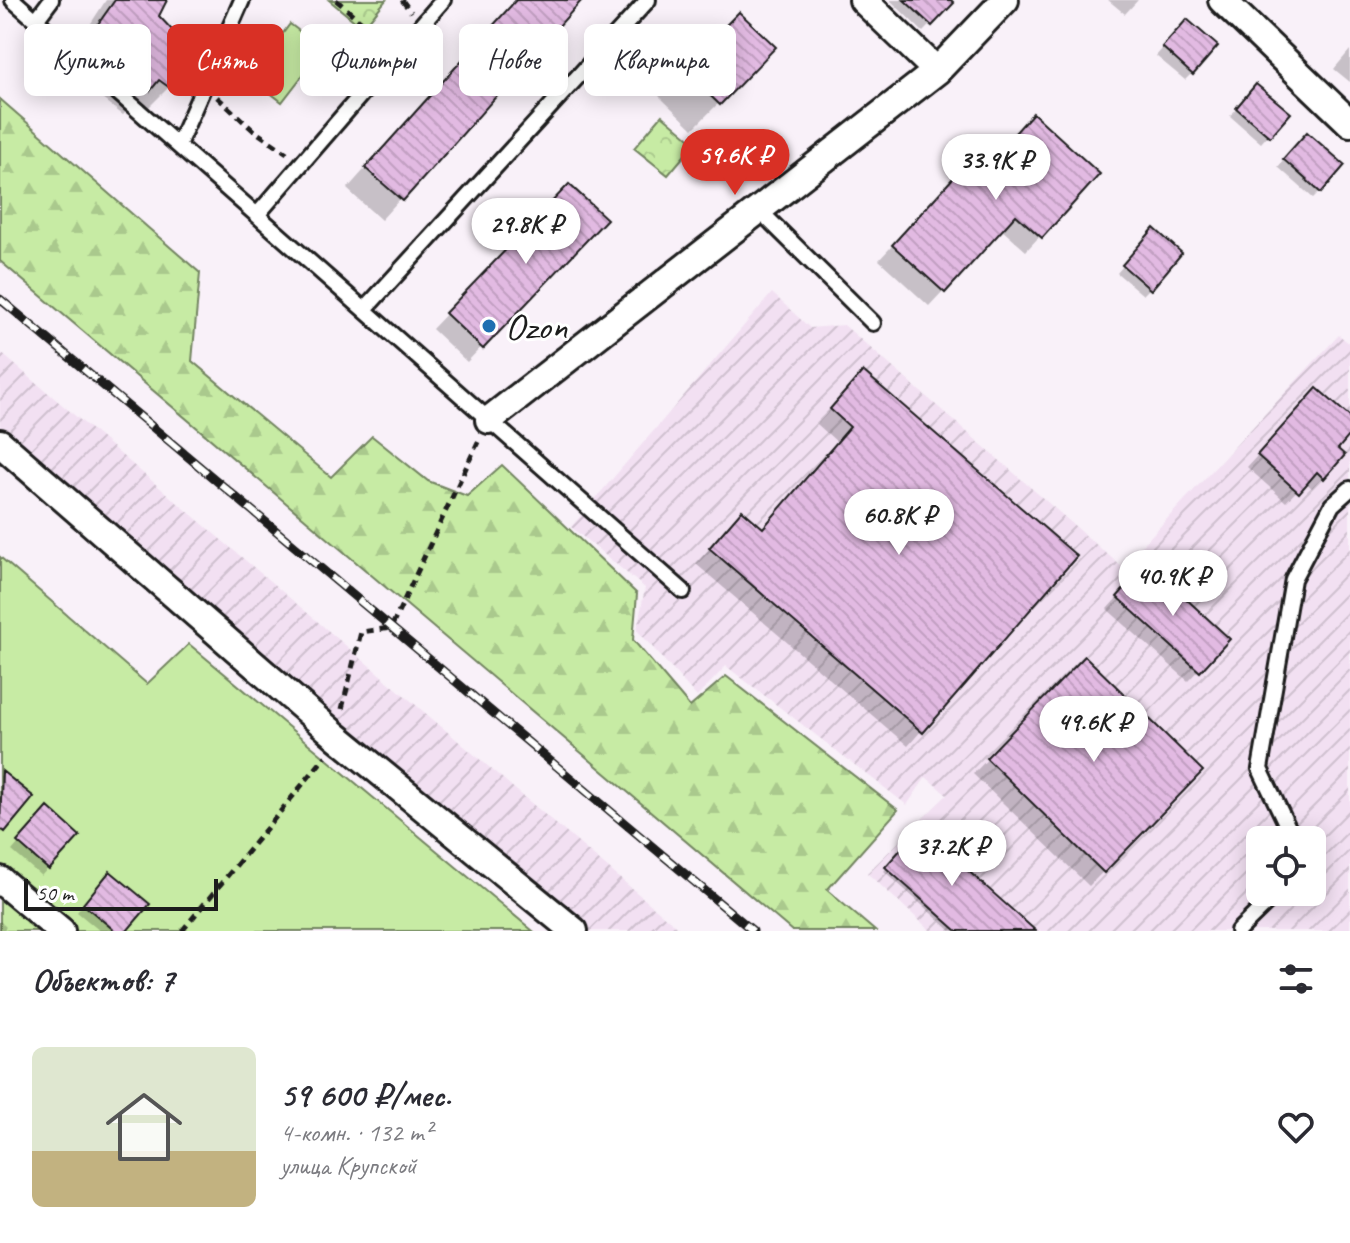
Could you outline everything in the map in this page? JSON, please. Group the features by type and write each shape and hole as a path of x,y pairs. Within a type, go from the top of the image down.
{"street":[{"path":"863,0 937,71"},
{"path":"489,420 937,71 1005,0"},
{"path":"1222,0 1350,123"},
{"path":"0,443 336,736 574,931"},
{"path":"0,880 61,931"}],"lane":[{"path":"13,0 683,591"},
{"path":"36,20 51,0"},
{"path":"232,24 242,0"},
{"path":"423,24 443,0"},
{"path":"365,309 648,0"},
{"path":"178,145 200,96"},
{"path":"257,215 361,96"},
{"path":"759,210 873,323"},
{"path":"1287,826 1260,769 1293,579 1332,505 1350,489"},
{"path":"1238,931 1264,906"}],"path":[{"path":"336,0 364,24"},
{"path":"217,96 253,130 303,163"},
{"path":"182,931 329,752 336,736 361,632 391,628 489,420"}],"shaded area":[{"path":"772,293 810,328 844,325 1122,567 1339,335 1350,344 1350,931 931,931 867,873 947,795 926,777 907,805 726,666 697,697 637,630 645,588 571,527"},
{"path":"0,352 682,931 575,931 0,445"}],"green space":[{"path":"329,0 386,0 366,24 358,24"},
{"path":"290,24 300,32 300,79 282,102 274,96 284,96 284,32"},
{"path":"0,99 200,273 192,361 331,477 372,436 428,481 467,496 502,465 637,594 633,640 690,707 726,676 898,810 827,890 875,931 792,931 0,261"},
{"path":"662,115 695,143 668,175 634,148"},
{"path":"0,557 147,684 189,644 533,931 0,931"}],"building":[{"path":"115,0 167,0 159,16 167,25 167,86 159,80 151,90 151,24 98,24"},
{"path":"516,0 582,0 561,24 494,24"},
{"path":"904,0 951,0 954,3 932,26"},
{"path":"739,12 776,47 736,88 736,24 727,24"},
{"path":"1187,19 1218,46 1193,75 1162,47"},
{"path":"459,63 459,96 497,96 403,201 365,168 430,96 443,96 443,81"},
{"path":"1256,84 1291,113 1270,137 1236,108"},
{"path":"711,96 729,96 720,105"},
{"path":"1033,113 1100,174 1042,238 1016,215 945,293 892,245 976,153 988,163"},
{"path":"1307,132 1345,165 1321,193 1283,159"},
{"path":"569,184 607,219 483,349 445,313"},
{"path":"1154,228 1182,253 1151,290 1122,265"},
{"path":"863,371 1077,556 923,733 709,548 742,510 763,528 850,427 830,409"},
{"path":"1317,388 1350,417 1350,435 1338,449 1345,455 1324,479 1317,472 1299,493 1257,455"},
{"path":"1147,563 1230,639 1200,672 1117,597"},
{"path":"1085,656 1203,771 1104,873 986,758"},
{"path":"2,771 34,797 5,832 0,828"},
{"path":"48,807 80,836 49,870 17,842"},
{"path":"920,828 1036,931 957,931 885,867"},
{"path":"110,871 150,904 127,931 115,931 83,904"}],"railway":[{"path":"0,299 753,931"}],"place":[{"name":"Ozon","path":"489,326"}]}
